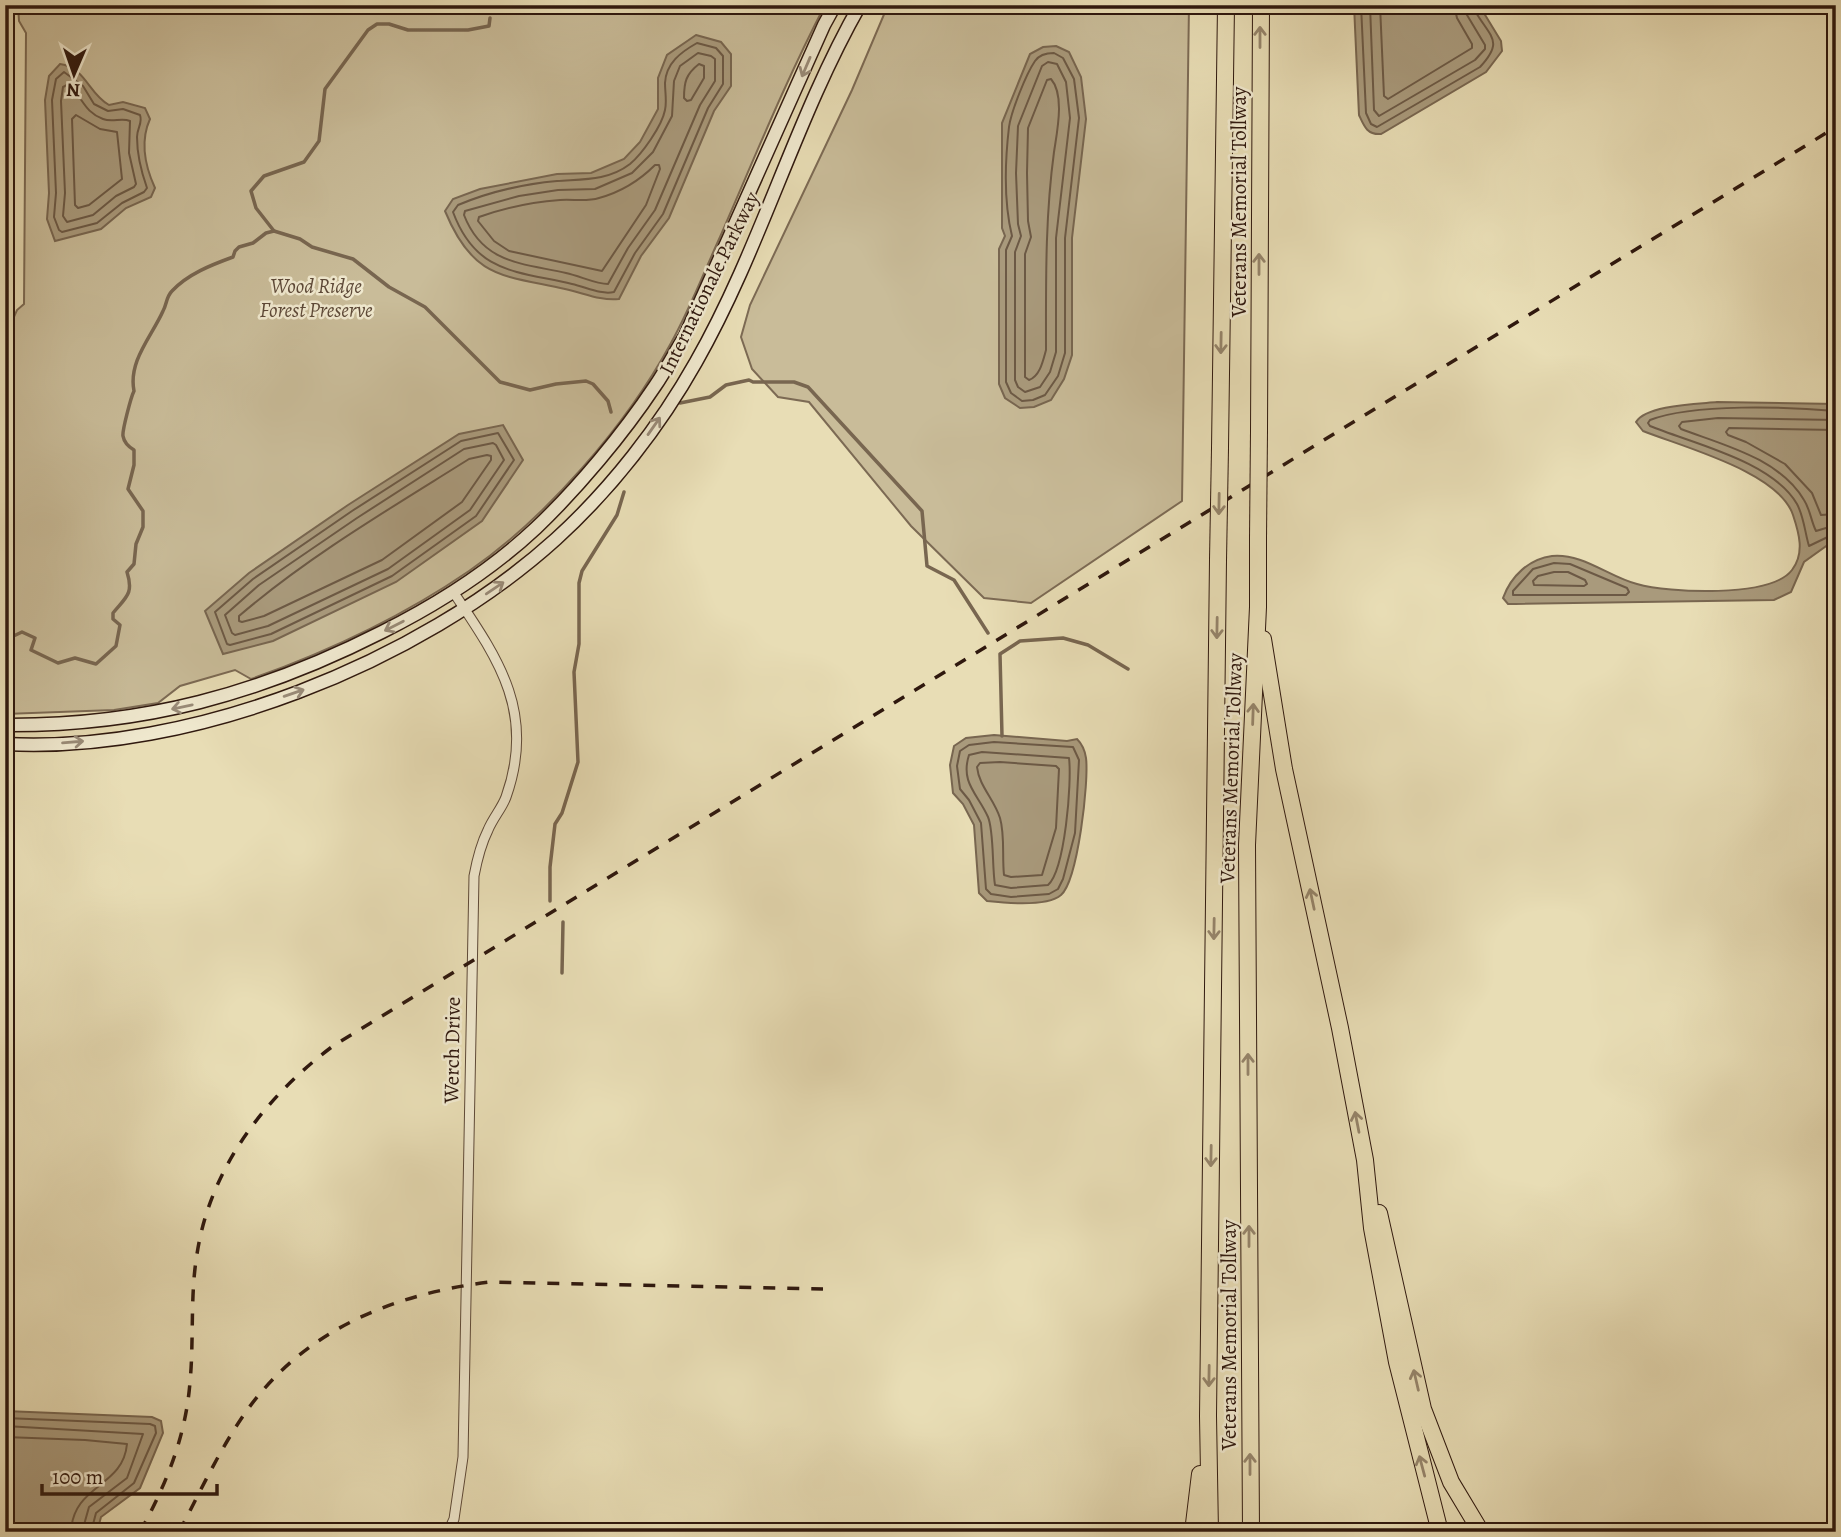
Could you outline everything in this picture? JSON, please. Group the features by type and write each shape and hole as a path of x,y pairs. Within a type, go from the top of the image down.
{"highway":[{"name":"Veterans Memorial Tollway","path":"1210,1532 1208,1416 1226,5"},
{"name":"Veterans Memorial Tollway","path":"1251,1532 1247,845 1258,607 1261,5"},
{"path":"1258,607 1284,769 1340,1028 1365,1160 1423,1409 1451,1482 1481,1532"},
{"path":"1365,1160 1372,1228 1396,1362 1440,1532"},
{"path":"1193,1532 1208,1416"}],"street":[{"name":"Internationale Parkway","path":"5,725 37,726 142,716 237,693 330,658 454,593 536,528 621,432 656,384 685,336 835,5"},
{"name":"Internationale Parkway","path":"5,744 29,745 127,737 187,727 308,688 360,667 464,608 507,579 556,539 589,506 636,449 677,394 697,360 734,285 838,46 860,5"},
{"path":"621,432 636,449"},
{"name":"Werch Drive","path":"448,1532 454,1519 463,1457 474,876 488,829 508,791 518,735 511,691 503,671 454,593"}],"green space":[{"name":"Wood Ridge Forest Preserve","path":"18,5 825,5 671,343 653,374 608,438 527,525 469,571 391,618 336,645 251,679 235,670 180,686 158,703 114,710 5,714 5,337 17,310 24,304 26,33 19,21"},
{"path":"888,5 1189,5 1182,501 1031,603 984,598 911,526 809,402 778,397 752,369 741,337 750,305 852,90"}],"water":[{"path":"1354,5 1479,5 1501,41 1502,51 1486,72 1381,134 1372,133 1364,126 1359,115"},
{"path":"696,35 721,42 731,54 731,86 714,111 669,218 641,256 619,299 599,298 507,276 479,262 467,250 445,211 453,199 480,189 557,174 591,173 624,159 640,142 658,109 658,78 667,55"},
{"path":"1056,46 1069,52 1081,77 1086,119 1072,238 1072,355 1064,379 1051,400 1034,407 1020,408 1005,398 999,384 999,249 1005,236 1002,228 1002,123 1030,54 1043,47"},
{"path":"60,64 76,70 109,105 123,102 145,108 150,119 145,136 145,154 155,188 151,197 126,208 101,229 55,241 47,219 49,193 45,100 49,76"},
{"path":"1717,402 1836,404 1836,539 1804,562 1791,592 1774,600 1508,604 1503,598 1516,576 1528,565 1552,556 1574,558 1627,581 1671,590 1742,589 1781,579 1792,570 1800,543 1793,515 1784,500 1750,474 1704,453 1643,431 1636,422 1642,416 1661,409"},
{"path":"503,425 523,460 482,521 396,582 273,641 223,654 205,611 249,573 459,434"},
{"path":"994,735 1067,741 1077,739 1084,750 1086,787 1077,851 1067,886 1055,899 1036,903 1004,903 987,901 979,893 974,825 963,804 953,793 950,765 954,746 966,738"},
{"path":"5,1411 152,1417 161,1421 163,1433 140,1488 101,1517 97,1532 5,1532"}],"waterway":[{"path":"490,18 489,26 468,30 408,30 389,24 377,24 368,30 325,89 319,141 304,162 264,176 251,191 256,208 274,231 300,239 312,247 353,259 389,287 425,307 500,382 530,390 586,381 593,384 608,401 611,412"},
{"path":"5,640 22,632 35,638 31,650 58,663 75,658 96,664 116,646 120,625 113,619 113,613 129,590 127,572 134,564 136,544 143,527 143,511 128,489 134,465 134,450 123,436 134,391 134,369 169,296 178,285 200,271 233,257 239,247 253,243 266,233 274,231"},
{"path":"680,403 710,397 726,385 749,380 794,382 808,387 922,511 927,566 954,580 988,633"},
{"path":"550,901 550,867 555,824 562,813 578,762 574,672 579,644 579,583 582,571 617,515 624,492"},
{"path":"1002,736 1000,654 1020,641 1063,638 1088,645 1128,669"},
{"path":"562,973 563,922"}],"railway":[{"path":"140,1532 166,1478 184,1422 191,1366 197,1254 214,1192 244,1137 285,1088 308,1066 333,1046 1836,127"},
{"path":"179,1532 224,1446 264,1389 290,1363 319,1341 382,1308 452,1288 489,1282 823,1289"}]}
